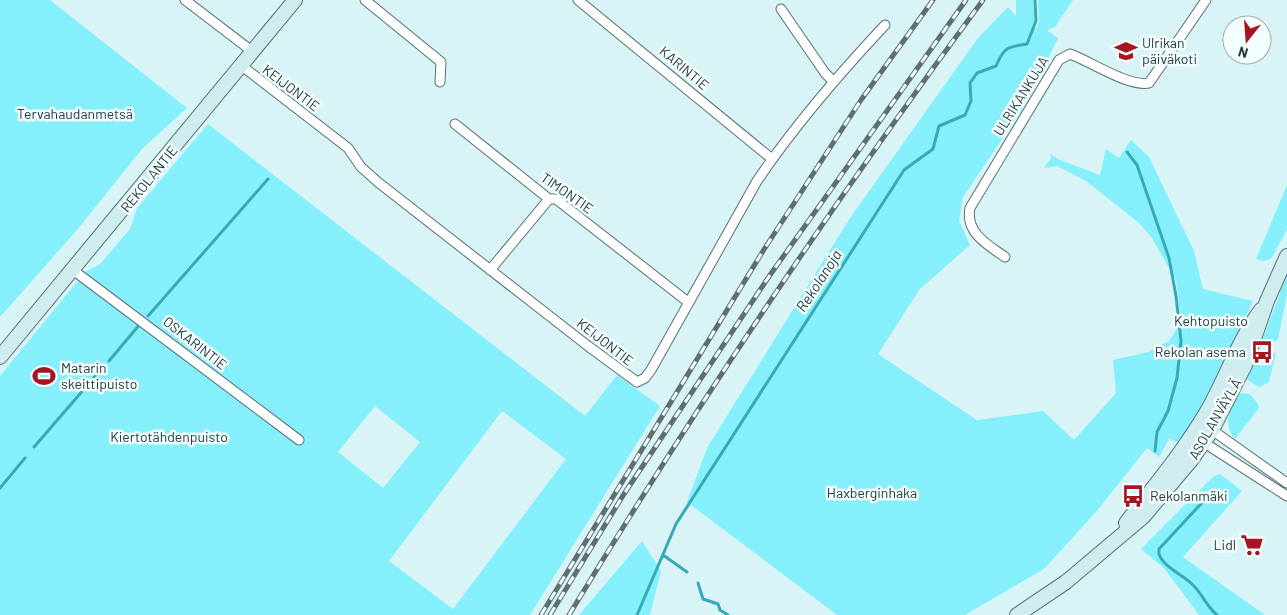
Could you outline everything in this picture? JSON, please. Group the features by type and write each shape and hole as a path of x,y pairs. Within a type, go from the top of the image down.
{"main road":[{"name":"REKOLANTIE","path":"0,357 254,52 295,0"},
{"name":"ASOLANVÄYLÄ","path":"1199,437 1212,430 1245,365 1267,301 1287,256"},
{"name":"ASOLANVÄYLÄ","path":"1017,615 1066,582 1149,510 1188,464 1250,323 1267,301"}],"street":[{"path":"186,0 254,52"},
{"path":"365,0 441,62 440,82"},
{"name":"KARINTIE","path":"578,0 772,159"},
{"name":"ULRIKANKUJA","path":"1006,258 976,235 969,219 970,208 1059,60 1070,54 1126,79 1140,83 1149,83 1206,0"},
{"path":"781,9 825,74 833,81"},
{"name":"KEIJONTIE","path":"242,66 348,148 367,173 637,382 645,378 651,370 757,181 772,159 833,81 885,25"},
{"name":"TIMONTIE","path":"455,124 549,199 556,199 688,302"},
{"path":"490,270 549,199"},
{"name":"OSKARINTIE","path":"73,270 154,329 299,440"},
{"path":"1212,430 1287,483"},
{"path":"1199,437 1287,496"}],"green space":[{"name":"Tervahaudanmetsä","path":"0,0 50,0 187,108 142,149 77,230 0,317"},
{"name":"Haxberginhaka","path":"1016,0 1033,0 1035,21 1032,27 1036,29 1039,23 1038,0 1073,0 1055,27 1047,30 1058,38 1045,65 1023,99 1023,108 963,197 959,221 970,245 920,289 878,354 977,420 1043,411 1074,440 1116,393 1113,360 1148,352 1169,341 1181,322 1176,280 1152,238 1139,223 1086,181 1057,166 1044,168 1051,158 1050,154 1060,160 1100,175 1106,149 1119,158 1131,140 1149,157 1194,251 1203,289 1253,301 1203,406 1182,444 1169,439 1159,457 1147,448 1096,512 1044,569 965,615 837,615 687,502 707,448 850,218 978,38 1008,7 1016,16"},
{"name":"Kiertotähdenpuisto","path":"208,124 585,416 617,375 660,406 530,615 0,615 0,376 85,272 100,264 130,229 137,208","holes":["375,406 420,442 383,488 338,452","502,411 566,459 453,609 389,561"]},
{"path":"1287,185 1287,230 1271,259 1263,261 1256,259"},
{"path":"1287,274 1287,295 1278,339 1271,344 1262,341"},
{"path":"1268,352 1276,353 1269,382 1259,387 1246,379 1254,363 1263,366"},
{"path":"1240,393 1250,394 1259,408 1235,439 1228,422 1233,404"},
{"path":"1220,474 1242,491 1183,557 1265,615 1199,615 1164,568 1141,549 1214,476"},
{"path":"642,541 661,571 650,615 579,615"}],"waterway":[{"name":"Rekolanoja","path":"637,615 676,524 904,170 933,149 939,126 965,115 971,101 970,83 977,73 996,66 1001,55 1007,49 1027,44 1036,21 1035,0"},
{"path":"1127,152 1137,165 1169,258 1181,341 1177,378 1168,411 1157,432 1155,451"},
{"path":"148,316 268,179"},
{"path":"109,361 140,324"},
{"path":"34,447 98,373"},
{"path":"0,488 25,458"},
{"path":"1211,493 1159,549 1159,554 1164,563 1188,580 1217,615"},
{"path":"663,555 687,572"},
{"path":"698,583 703,599 718,604 720,610 728,615"}],"railway":[{"path":"541,615 763,251 861,100 933,0"},
{"path":"550,615 624,494 770,275 966,0"},
{"path":"569,615 717,380 874,150 983,0"}],"place":[{"name":"Ulrikan päiväkoti","path":"1126,51"},
{"name":"Rekolan asema","path":"1262,352"},
{"name":"Matarin skeittipuisto","path":"44,376"},
{"name":"Rekolanmäki","path":"1133,496"},
{"name":"Lidl","path":"1252,545"}],"park label":[{"name":"Kehtopuisto","path":"1211,321"}]}
